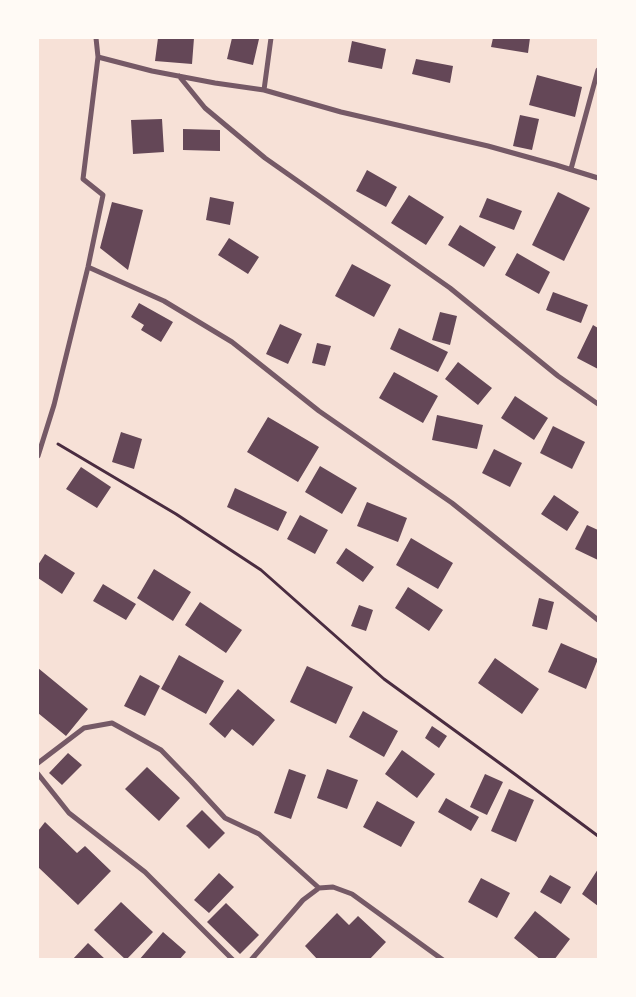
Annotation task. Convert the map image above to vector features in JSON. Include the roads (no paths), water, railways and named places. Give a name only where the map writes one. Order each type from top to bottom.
[{"type":"street","points":[[38,456],[54,405],[88,267],[103,195],[83,178],[98,57],[96,38]]},
{"type":"street","points":[[264,90],[271,38]]},
{"type":"street","points":[[98,57],[152,71],[264,90],[341,112],[488,146],[598,178]]},
{"type":"street","points":[[571,169],[598,70]]},
{"type":"street","points":[[180,76],[205,108],[265,158],[450,288],[558,376],[598,404]]},
{"type":"street","points":[[88,267],[164,301],[232,342],[319,411],[452,503],[598,620]]},
{"type":"street","points":[[38,763],[84,728],[112,722],[160,750],[192,780],[225,818],[259,834],[319,888]]},
{"type":"street","points":[[38,774],[69,812],[145,872],[233,960]]},
{"type":"street","points":[[251,960],[302,900],[319,888],[333,887],[352,894],[443,960]]}]
